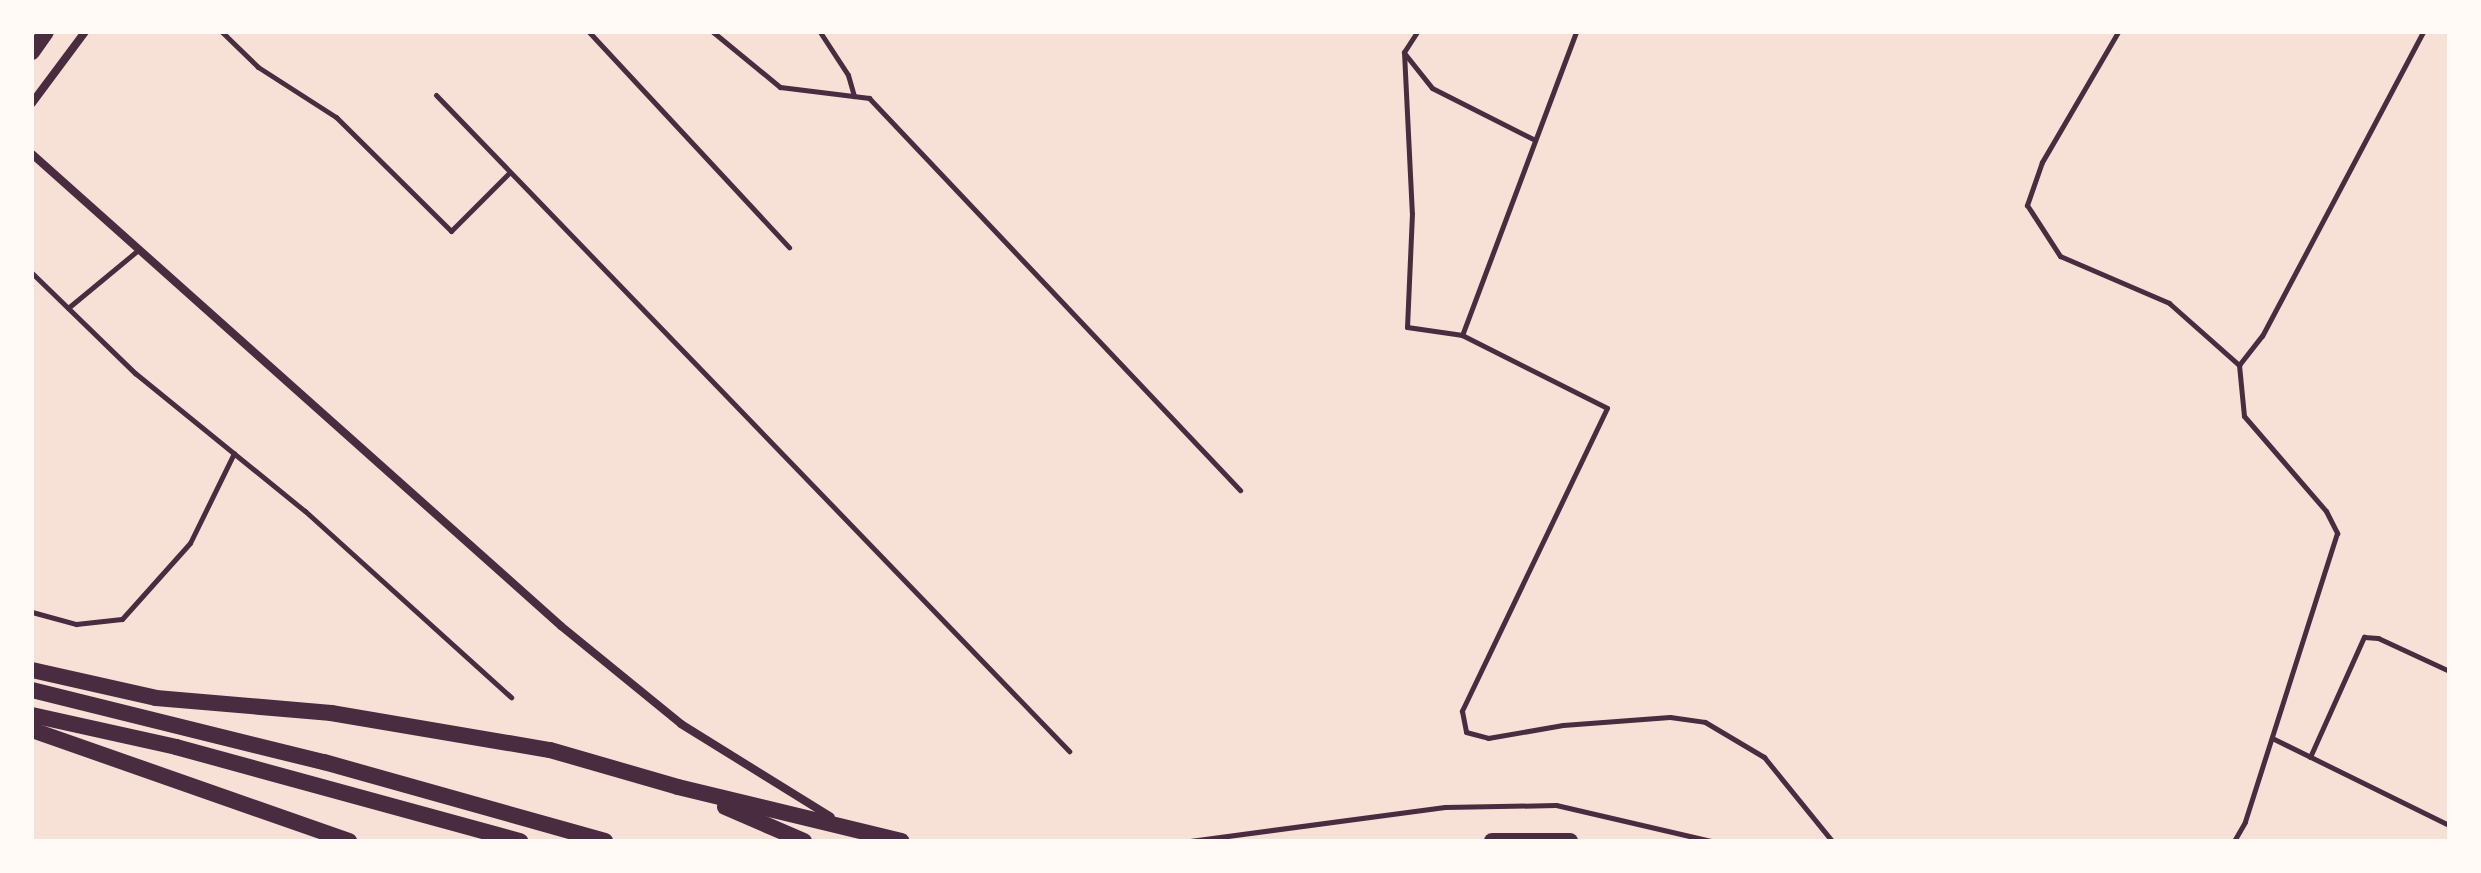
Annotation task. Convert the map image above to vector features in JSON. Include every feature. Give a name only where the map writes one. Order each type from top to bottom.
[{"type":"highway","points":[[32,52],[46,32]]},
{"type":"highway","points":[[32,670],[156,698],[331,713],[536,747],[678,787],[902,841]]},
{"type":"highway","points":[[32,690],[324,762],[605,841]]},
{"type":"highway","points":[[32,715],[176,747],[520,841]]},
{"type":"highway","points":[[32,730],[349,841]]},
{"type":"highway","points":[[678,787],[804,841]]},
{"type":"highway","points":[[1492,841],[1570,841]]},
{"type":"street","points":[[32,103],[85,32]]},
{"type":"street","points":[[32,154],[561,626],[681,724],[808,807],[883,841]]},
{"type":"lane","points":[[222,32],[258,67],[336,117],[451,231],[510,172]]},
{"type":"lane","points":[[589,32],[789,247]]},
{"type":"lane","points":[[713,32],[780,87],[869,98],[911,136],[1039,282],[1240,490]]},
{"type":"lane","points":[[820,32],[848,75],[854,96]]},
{"type":"lane","points":[[1417,32],[1404,52],[1412,213],[1407,327],[1462,335],[1607,408],[1462,711],[1466,732],[1488,738],[1563,725],[1670,717],[1705,722],[1764,757],[1832,841]]},
{"type":"lane","points":[[1462,335],[1576,32]]},
{"type":"lane","points":[[2118,32],[2042,162],[2027,205],[2060,256],[2169,303],[2239,365],[2244,416],[2326,511],[2337,533],[2272,738],[2234,841]]},
{"type":"lane","points":[[2239,365],[2262,336],[2423,32]]},
{"type":"lane","points":[[1404,52],[1432,88],[1535,140]]},
{"type":"lane","points":[[436,95],[1069,751]]},
{"type":"lane","points":[[68,308],[138,249]]},
{"type":"lane","points":[[32,273],[135,373],[234,453],[511,697]]},
{"type":"lane","points":[[32,612],[76,624],[122,619],[190,543],[234,453]]},
{"type":"lane","points":[[2310,757],[2364,637],[2378,638],[2449,671]]},
{"type":"lane","points":[[2272,738],[2449,825]]},
{"type":"lane","points":[[1190,841],[1445,807],[1556,805],[1711,841]]}]
